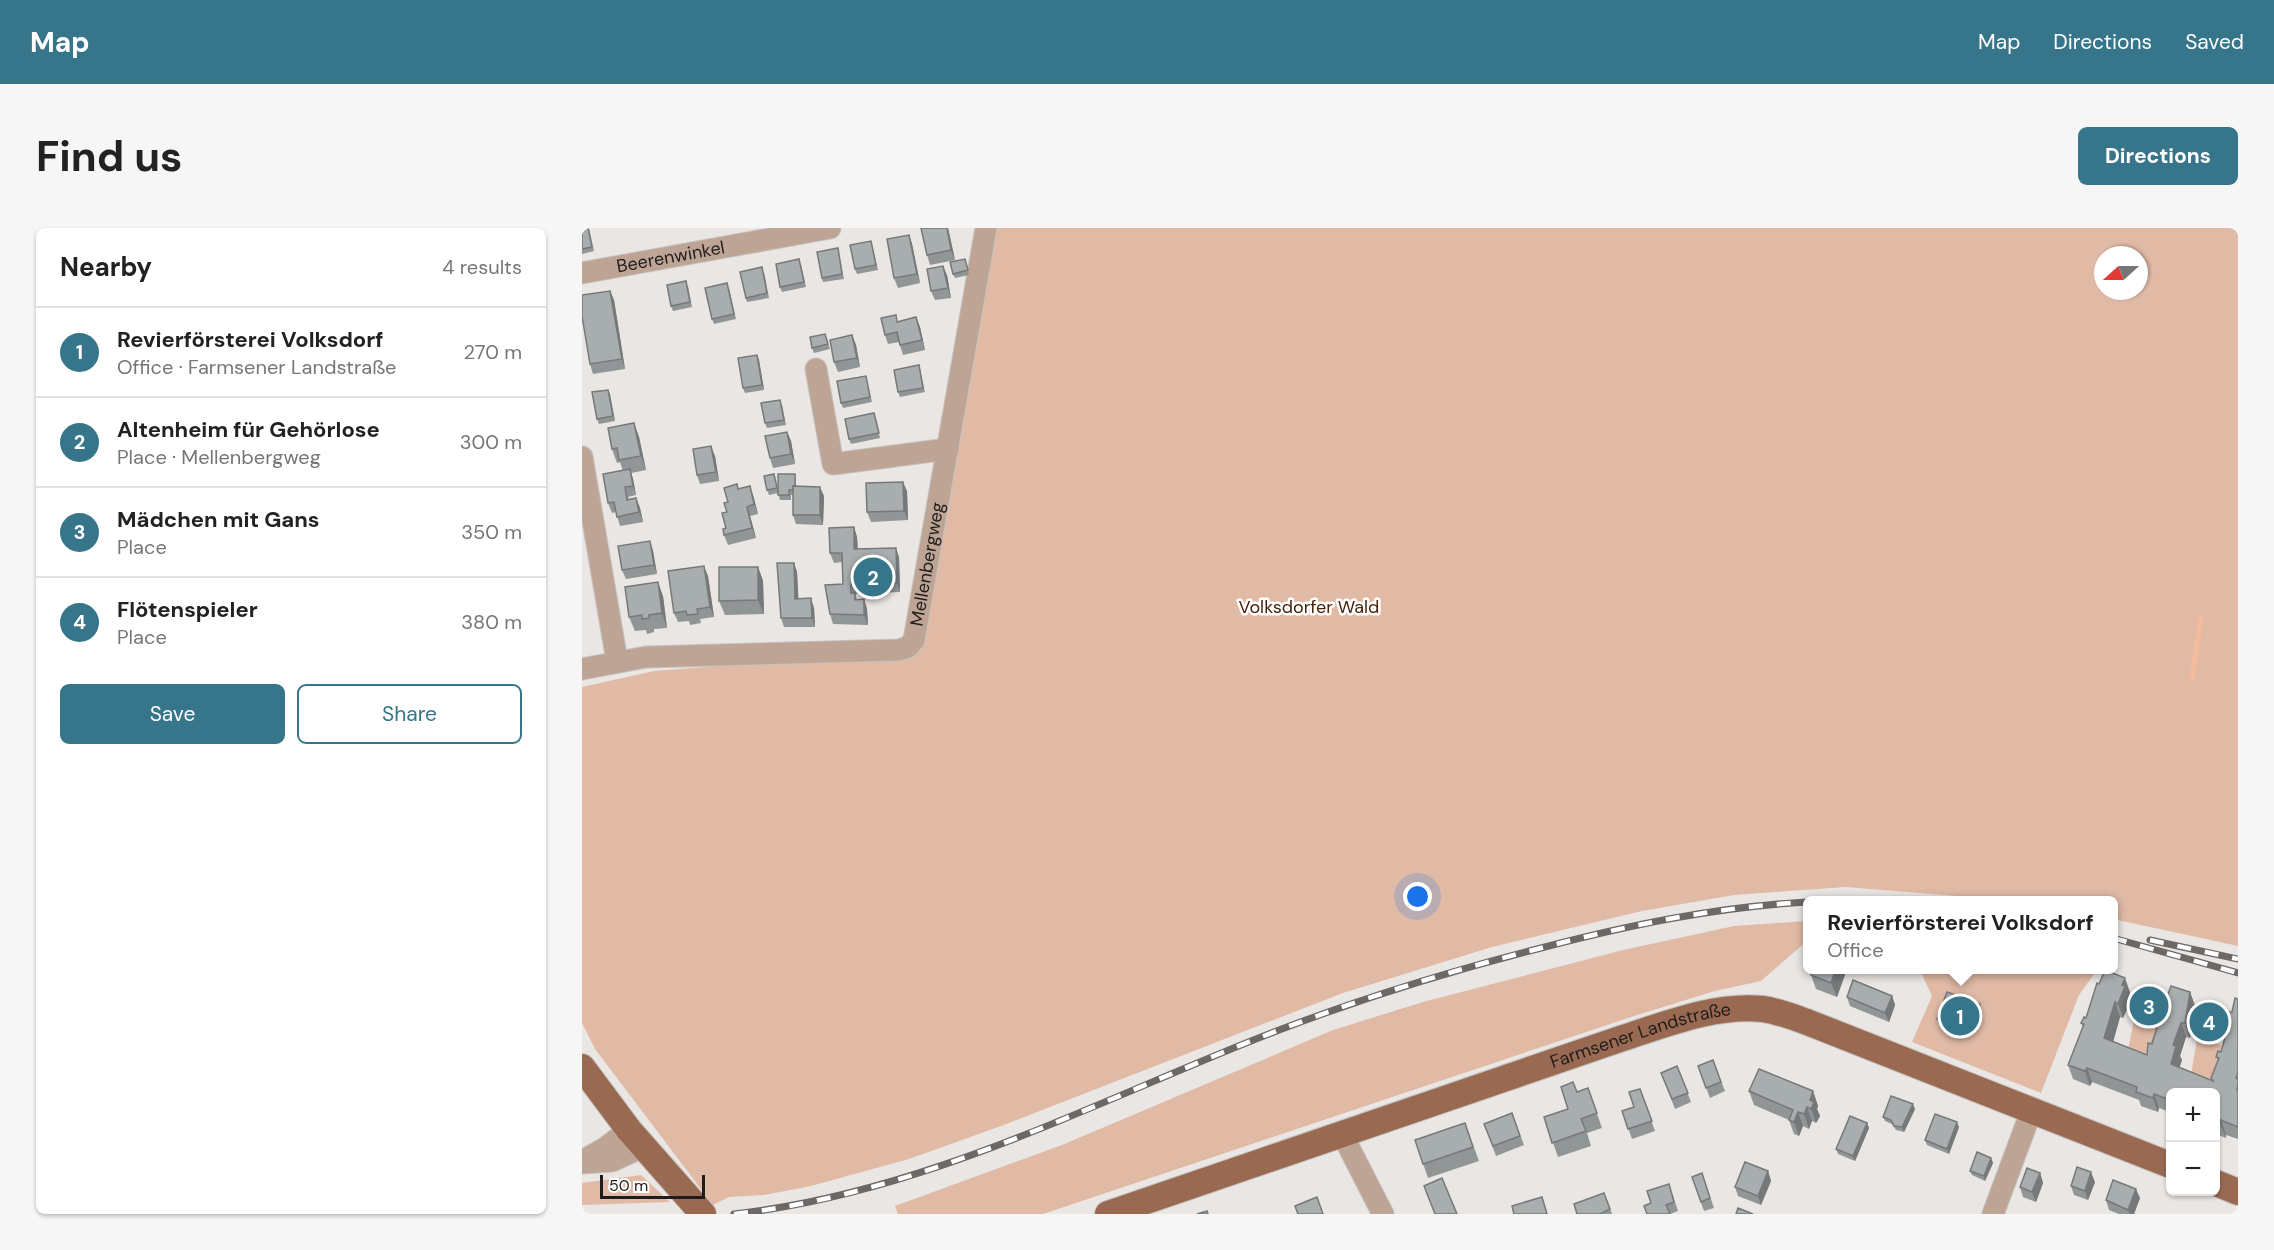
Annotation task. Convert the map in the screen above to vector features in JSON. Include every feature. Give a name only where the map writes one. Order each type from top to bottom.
[{"type":"main road","name":"Farmsener Landstraße","points":[[1108,1214],[1663,1024],[1721,1011],[1742,1009],[1770,1011],[1807,1022],[2166,1163]]},
{"type":"main road","points":[[582,1067],[636,1138],[703,1214]]},
{"type":"main road","points":[[2220,1185],[2238,1192]]},
{"type":"street","name":"Beerenwinkel","points":[[582,273],[830,228]]},
{"type":"street","name":"Mellenbergweg","points":[[582,669],[646,657],[899,650],[908,647],[914,640],[986,228]]},
{"type":"street","points":[[816,369],[833,464],[948,449]]},
{"type":"street","points":[[582,457],[617,661]]},
{"type":"street","points":[[1993,1214],[2032,1109]]},
{"type":"street","points":[[1342,1134],[1383,1214]]},
{"type":"street","points":[[582,1162],[605,1148],[636,1138]]},
{"type":"green space","name":"Volksdorfer Wald","points":[[995,228],[2238,228],[2238,946],[2118,920],[2118,896],[1957,896],[1846,887],[1734,895],[1642,911],[1492,947],[1343,993],[1001,1126],[909,1159],[811,1186],[764,1195],[729,1197],[713,1205],[595,1049],[582,1023],[582,687],[654,671],[915,651]]},
{"type":"green space","points":[[1803,921],[1803,944],[1761,981],[1715,991],[1631,1017],[1043,1214],[898,1214],[895,1206],[1062,1145],[1333,1030],[1423,1002],[1623,950],[1734,926]]},
{"type":"green space","points":[[1922,974],[2094,974],[2079,995],[2041,1093],[1912,1042],[1932,996]]},
{"type":"green space","points":[[2135,1015],[2159,1022],[2147,1056],[2128,1050]]},
{"type":"green space","points":[[2197,1039],[2222,1045],[2213,1079],[2191,1075]]},
{"type":"green space","points":[[641,1175],[670,1202],[582,1205],[582,1183]]},
{"type":"building","points":[[582,228],[588,228],[592,247],[582,249]]},
{"type":"building","points":[[921,228],[947,228],[951,250],[927,255]]},
{"type":"building","points":[[909,235],[917,274],[894,278],[887,239]]},
{"type":"building","points":[[871,241],[876,265],[855,269],[850,245]]},
{"type":"building","points":[[838,248],[842,274],[822,278],[817,252]]},
{"type":"building","points":[[799,259],[804,282],[780,287],[776,264]]},
{"type":"building","points":[[965,259],[968,270],[953,274],[950,262]]},
{"type":"building","points":[[943,266],[948,288],[931,291],[927,269]]},
{"type":"building","points":[[762,267],[767,293],[746,298],[740,272]]},
{"type":"building","points":[[686,281],[690,302],[671,306],[667,285]]},
{"type":"building","points":[[727,283],[734,314],[712,319],[705,288]]},
{"type":"building","points":[[610,291],[622,359],[590,364],[582,316],[582,295]]},
{"type":"building","points":[[896,315],[897,322],[916,317],[922,340],[900,345],[897,332],[885,335],[881,318]]},
{"type":"building","points":[[825,334],[828,344],[812,348],[810,337]]},
{"type":"building","points":[[852,335],[857,358],[834,362],[830,340]]},
{"type":"building","points":[[757,355],[762,385],[743,388],[738,358]]},
{"type":"building","points":[[919,365],[923,388],[898,392],[894,370]]},
{"type":"building","points":[[866,376],[870,397],[841,403],[837,381]]},
{"type":"building","points":[[608,390],[613,416],[597,419],[592,392]]},
{"type":"building","points":[[780,400],[784,420],[765,423],[761,403]]},
{"type":"building","points":[[874,413],[879,433],[849,439],[845,419]]},
{"type":"building","points":[[634,423],[641,456],[619,460],[617,448],[612,449],[608,428]]},
{"type":"building","points":[[787,432],[791,454],[770,458],[765,436]]},
{"type":"building","points":[[711,446],[716,472],[697,475],[693,449]]},
{"type":"building","points":[[630,469],[633,486],[625,487],[627,500],[636,498],[639,512],[617,517],[614,502],[608,503],[603,474]]},
{"type":"building","points":[[774,474],[777,488],[767,490],[764,476]]},
{"type":"building","points":[[778,474],[795,474],[795,486],[793,490],[789,490],[789,495],[778,495]]},
{"type":"building","points":[[903,482],[904,511],[867,512],[866,483]]},
{"type":"building","points":[[737,484],[738,489],[750,486],[754,504],[747,507],[752,528],[724,535],[723,529],[726,528],[722,513],[727,512],[724,503],[728,502],[724,488]]},
{"type":"building","points":[[793,486],[820,487],[820,515],[793,515]]},
{"type":"building","points":[[854,527],[854,549],[896,548],[897,583],[851,584],[851,593],[855,593],[855,600],[864,599],[864,615],[830,614],[825,585],[843,584],[842,553],[830,553],[829,528]]},
{"type":"building","points":[[650,541],[654,565],[622,570],[618,546]]},
{"type":"building","points":[[777,563],[794,563],[795,599],[811,598],[812,618],[781,618]]},
{"type":"building","points":[[704,566],[710,607],[697,609],[698,614],[687,615],[686,611],[674,613],[668,571]]},
{"type":"building","points":[[719,567],[758,567],[758,600],[719,601]]},
{"type":"building","points":[[658,582],[662,613],[649,615],[649,618],[642,619],[642,615],[629,617],[625,587]]},
{"type":"building","points":[[1811,974],[1834,974],[1831,983]]},
{"type":"building","points":[[2103,974],[2115,974],[2125,978],[2122,985],[2125,986],[2118,1004],[2115,1002],[2104,1038],[2147,1055],[2148,1043],[2152,1044],[2162,1011],[2159,1010],[2161,1004],[2164,1005],[2171,986],[2190,992],[2185,1023],[2181,1023],[2173,1045],[2176,1046],[2171,1064],[2213,1081],[2211,1078],[2219,1058],[2216,1057],[2218,1051],[2221,1052],[2230,1019],[2227,1018],[2228,1012],[2232,1012],[2235,998],[2238,999],[2238,1072],[2236,1078],[2238,1079],[2238,1127],[2221,1120],[2220,1123],[2220,1088],[2166,1088],[2166,1098],[2154,1094],[2153,1098],[2136,1092],[2137,1087],[2087,1068],[2085,1071],[2068,1065],[2097,983],[2099,984]]},
{"type":"building","points":[[1853,980],[1892,996],[1885,1013],[1847,997]]},
{"type":"building","points":[[1947,992],[1980,1004],[1970,1030],[1937,1019]]},
{"type":"building","points":[[1713,1060],[1721,1082],[1706,1088],[1698,1066]]},
{"type":"building","points":[[1677,1066],[1688,1093],[1672,1099],[1661,1073]]},
{"type":"building","points":[[1759,1069],[1813,1091],[1810,1100],[1814,1102],[1811,1109],[1807,1107],[1804,1114],[1798,1112],[1794,1122],[1789,1120],[1793,1110],[1749,1091]]},
{"type":"building","points":[[1573,1082],[1577,1092],[1588,1088],[1597,1113],[1581,1119],[1586,1131],[1552,1143],[1544,1117],[1568,1109],[1561,1087]]},
{"type":"building","points":[[1640,1089],[1652,1121],[1628,1129],[1622,1111],[1634,1107],[1629,1092]]},
{"type":"building","points":[[1891,1096],[1913,1104],[1902,1127],[1894,1126],[1891,1120],[1883,1117]]},
{"type":"building","points":[[1512,1113],[1520,1136],[1493,1146],[1484,1124]]},
{"type":"building","points":[[1935,1114],[1957,1122],[1947,1149],[1925,1140]]},
{"type":"building","points":[[1850,1116],[1867,1123],[1853,1156],[1836,1149]]},
{"type":"building","points":[[1465,1123],[1473,1147],[1423,1164],[1415,1140]]},
{"type":"building","points":[[1977,1152],[1991,1158],[1984,1176],[1970,1171]]},
{"type":"building","points":[[1745,1162],[1768,1171],[1758,1196],[1735,1187]]},
{"type":"building","points":[[2077,1167],[2091,1172],[2085,1191],[2071,1186]]},
{"type":"building","points":[[2027,1168],[2040,1173],[2032,1192],[2020,1187]]},
{"type":"building","points":[[1702,1173],[1710,1198],[1701,1202],[1692,1177]]},
{"type":"building","points":[[1442,1178],[1457,1214],[1435,1214],[1424,1186]]},
{"type":"building","points":[[2113,1180],[2136,1189],[2128,1210],[2106,1200]]},
{"type":"building","points":[[1669,1184],[1674,1202],[1666,1205],[1670,1214],[1647,1214],[1644,1206],[1651,1203],[1647,1191]]},
{"type":"building","points":[[1604,1193],[1610,1209],[1600,1214],[1577,1214],[1574,1204]]},
{"type":"building","points":[[1317,1197],[1323,1214],[1298,1214],[1295,1206]]},
{"type":"building","points":[[1542,1197],[1547,1214],[1514,1214],[1512,1206]]},
{"type":"building","points":[[1738,1208],[1753,1214],[1736,1214]]},
{"type":"waterway","points":[[2192,677],[2201,618]]},
{"type":"railway","points":[[734,1214],[802,1204],[868,1188],[934,1168],[1062,1120],[1287,1027],[1358,1001],[1467,968],[1574,940],[1673,918],[1739,908],[1803,902]]},
{"type":"railway","points":[[2118,939],[2238,973]]},
{"type":"railway","points":[[2150,940],[2238,959]]},
{"type":"place","name":"Altenheim für Gehörlose","points":[[873,577]]},
{"type":"place","name":"Mädchen mit Gans","points":[[2149,1006]]},
{"type":"place","name":"Revierförsterei Volksdorf","points":[[1960,1016]]},
{"type":"place","name":"Flötenspieler","points":[[2209,1022]]}]
